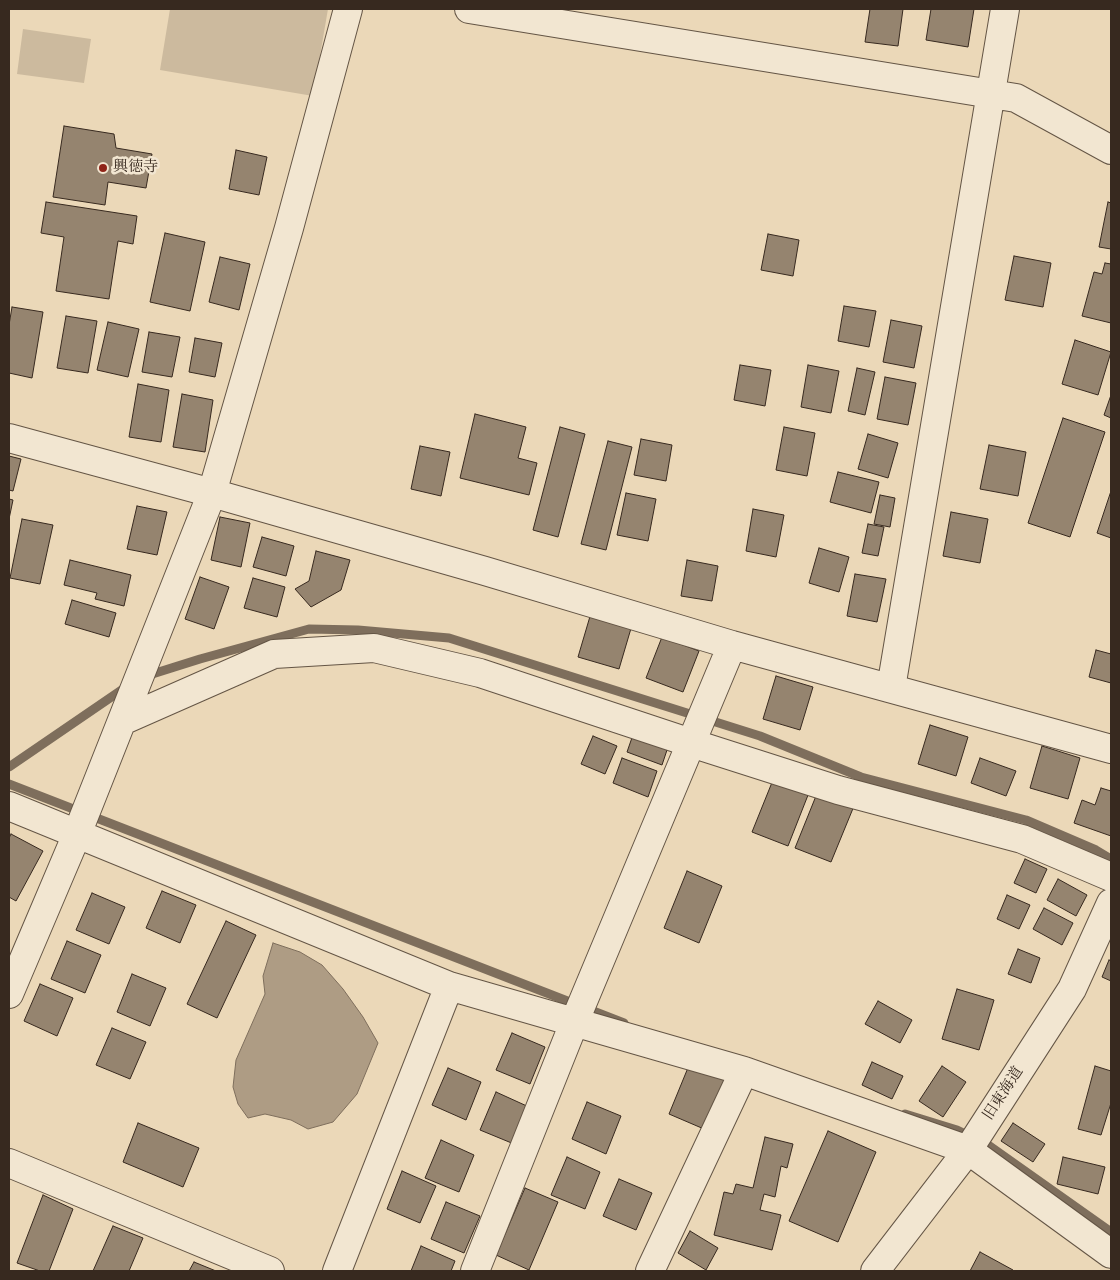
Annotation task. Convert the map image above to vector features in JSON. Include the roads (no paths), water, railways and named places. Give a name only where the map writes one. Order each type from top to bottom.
[{"type":"street","points":[[9,994],[77,834],[212,493],[289,228],[348,9]]},
{"type":"street","points":[[468,9],[1016,98],[1111,150]]},
{"type":"street","points":[[891,688],[1005,9]]},
{"type":"street","points":[[9,438],[212,493],[732,645],[1111,749]]},
{"type":"street","points":[[475,1271],[574,1023],[732,645]]},
{"type":"street","points":[[122,721],[274,654],[374,648],[480,673],[838,790],[1022,839],[1111,877]]},
{"type":"street","points":[[9,806],[449,986],[744,1071],[968,1150],[1105,1257]]},
{"type":"street","name":"旧東海道","points":[[875,1271],[968,1150],[1072,989],[1111,903]]},
{"type":"street","points":[[337,1271],[449,986]]},
{"type":"street","points":[[650,1271],[744,1071]]},
{"type":"street","points":[[9,1162],[270,1271]]},
{"type":"waterway","points":[[146,676],[309,629],[358,630],[449,638],[760,736],[861,777],[1026,820],[1096,850],[1111,859]]},
{"type":"waterway","points":[[9,767],[126,687]]},
{"type":"waterway","points":[[9,784],[624,1023]]},
{"type":"waterway","points":[[905,1114],[957,1130],[988,1145],[1111,1232]]},
{"type":"place","name":"興徳寺","points":[[103,168]]}]
